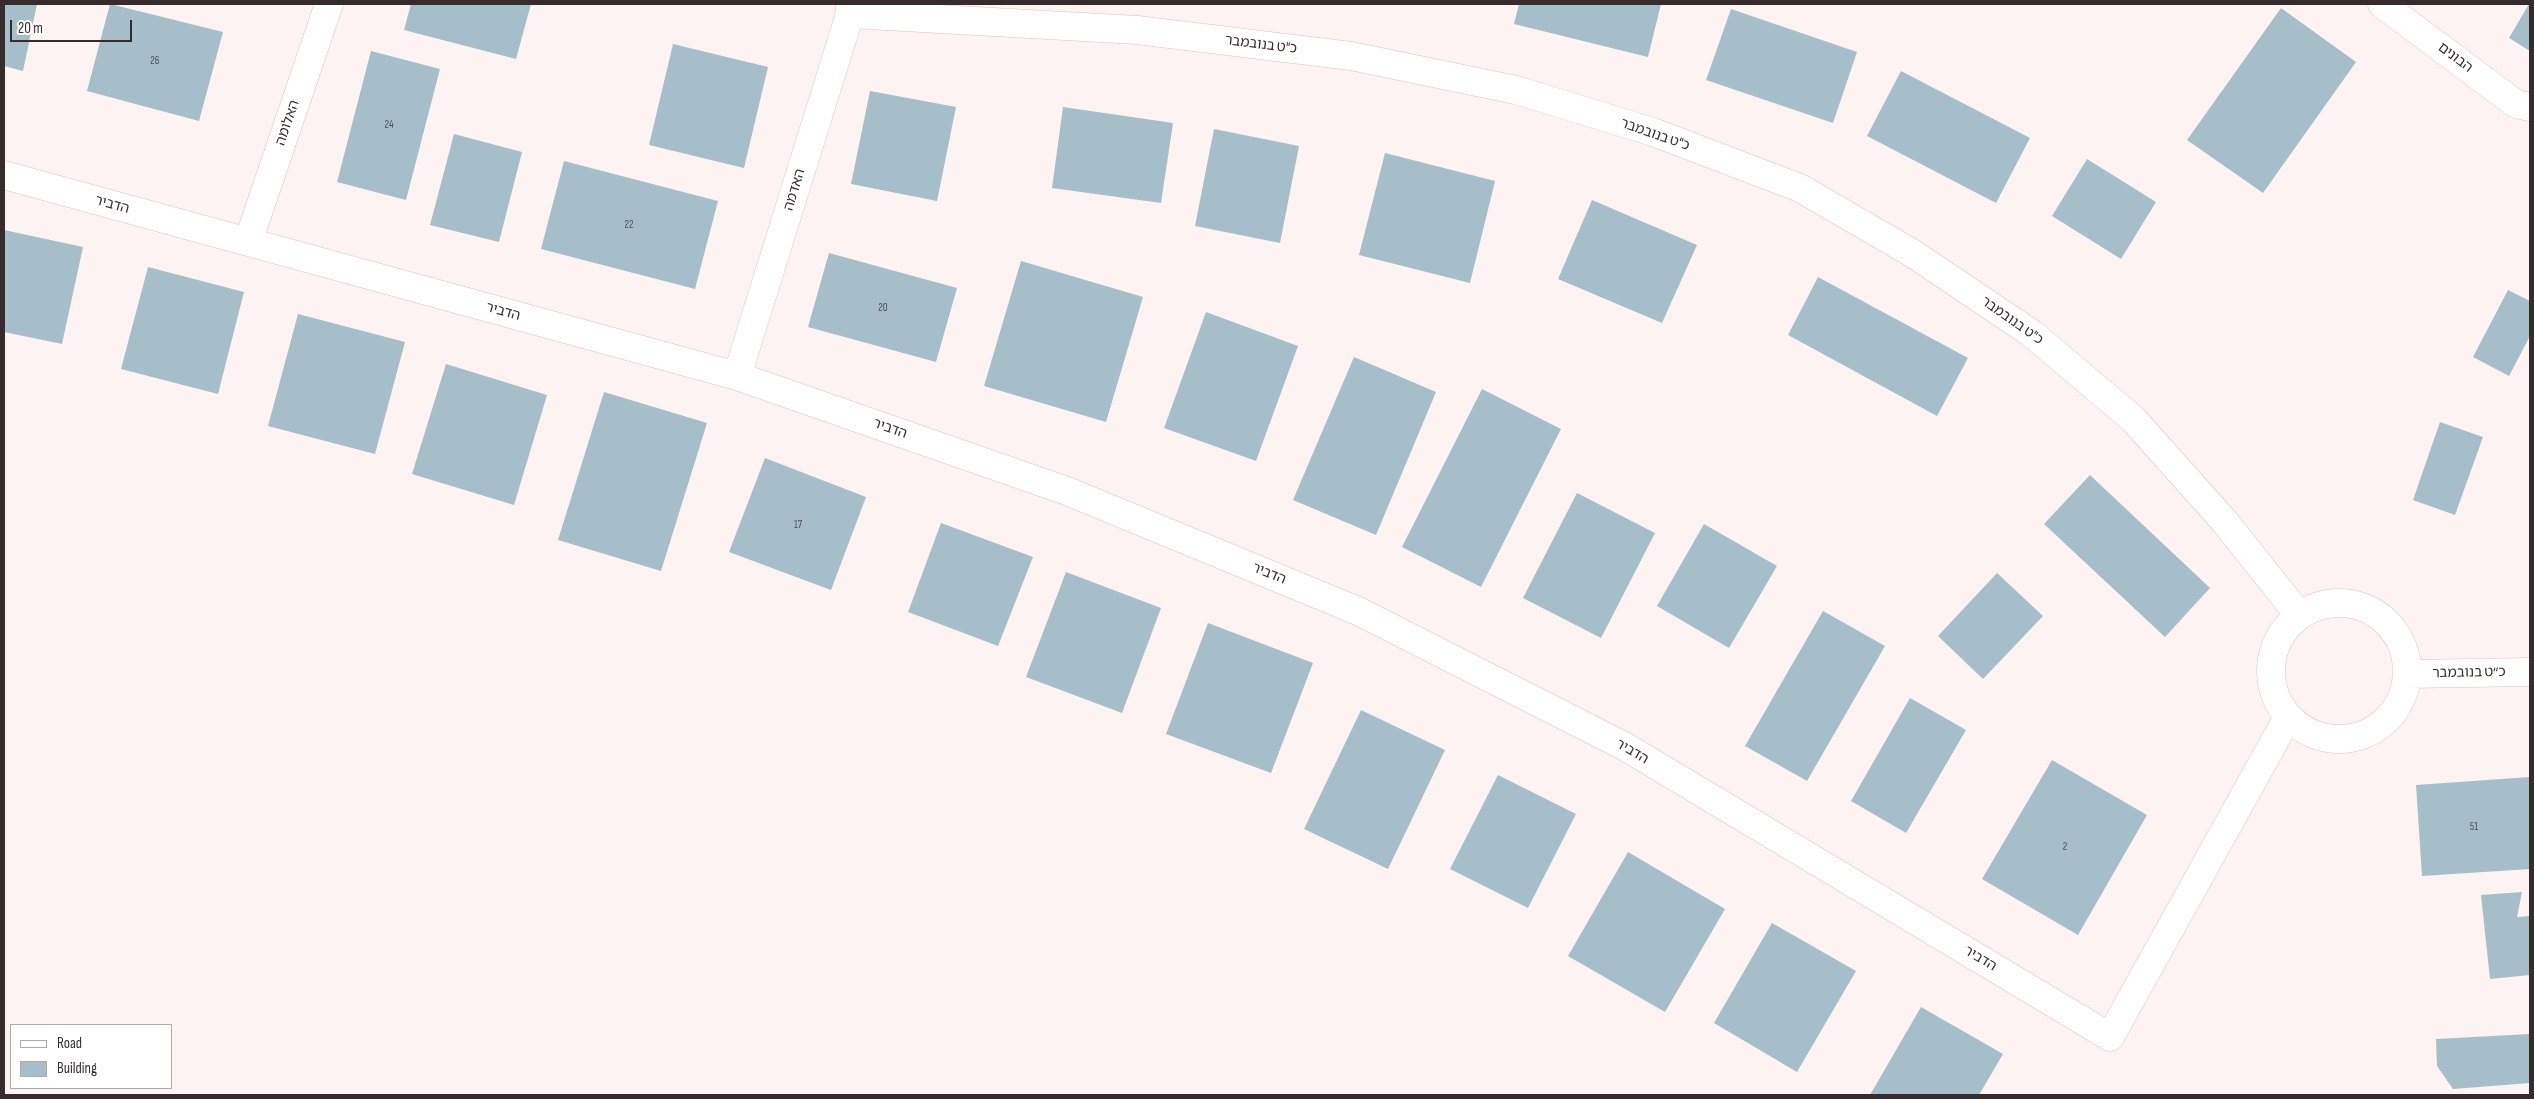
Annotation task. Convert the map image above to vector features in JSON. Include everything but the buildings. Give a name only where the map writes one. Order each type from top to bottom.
[{"type":"street","name":"האלומה","points":[[248,242],[329,4]]},
{"type":"street","name":"הבונים","points":[[2382,4],[2516,104],[2530,107]]},
{"type":"street","name":"האדמה","points":[[737,376],[850,9]]},
{"type":"street","name":"כ\"ט בנובמבר","points":[[850,9],[1137,30],[1351,56],[1516,90],[1653,132],[1800,188],[1912,253],[2031,333],[2126,413],[2225,522],[2299,615]]},
{"type":"street","name":"הדביר","points":[[4,175],[737,376],[1067,490],[1358,611],[1624,746],[2110,1037],[2288,717]]},
{"type":"street","points":[[2340,602],[2362,606],[2374,613],[2395,632],[2405,652],[2408,674],[2402,696],[2390,716],[2373,730],[2351,738],[2328,738],[2306,731],[2288,717],[2274,692],[2271,664],[2280,637],[2299,615],[2318,605],[2340,602]]},
{"type":"street","name":"כ״ט בנובמבר","points":[[2408,674],[2530,672]]}]
